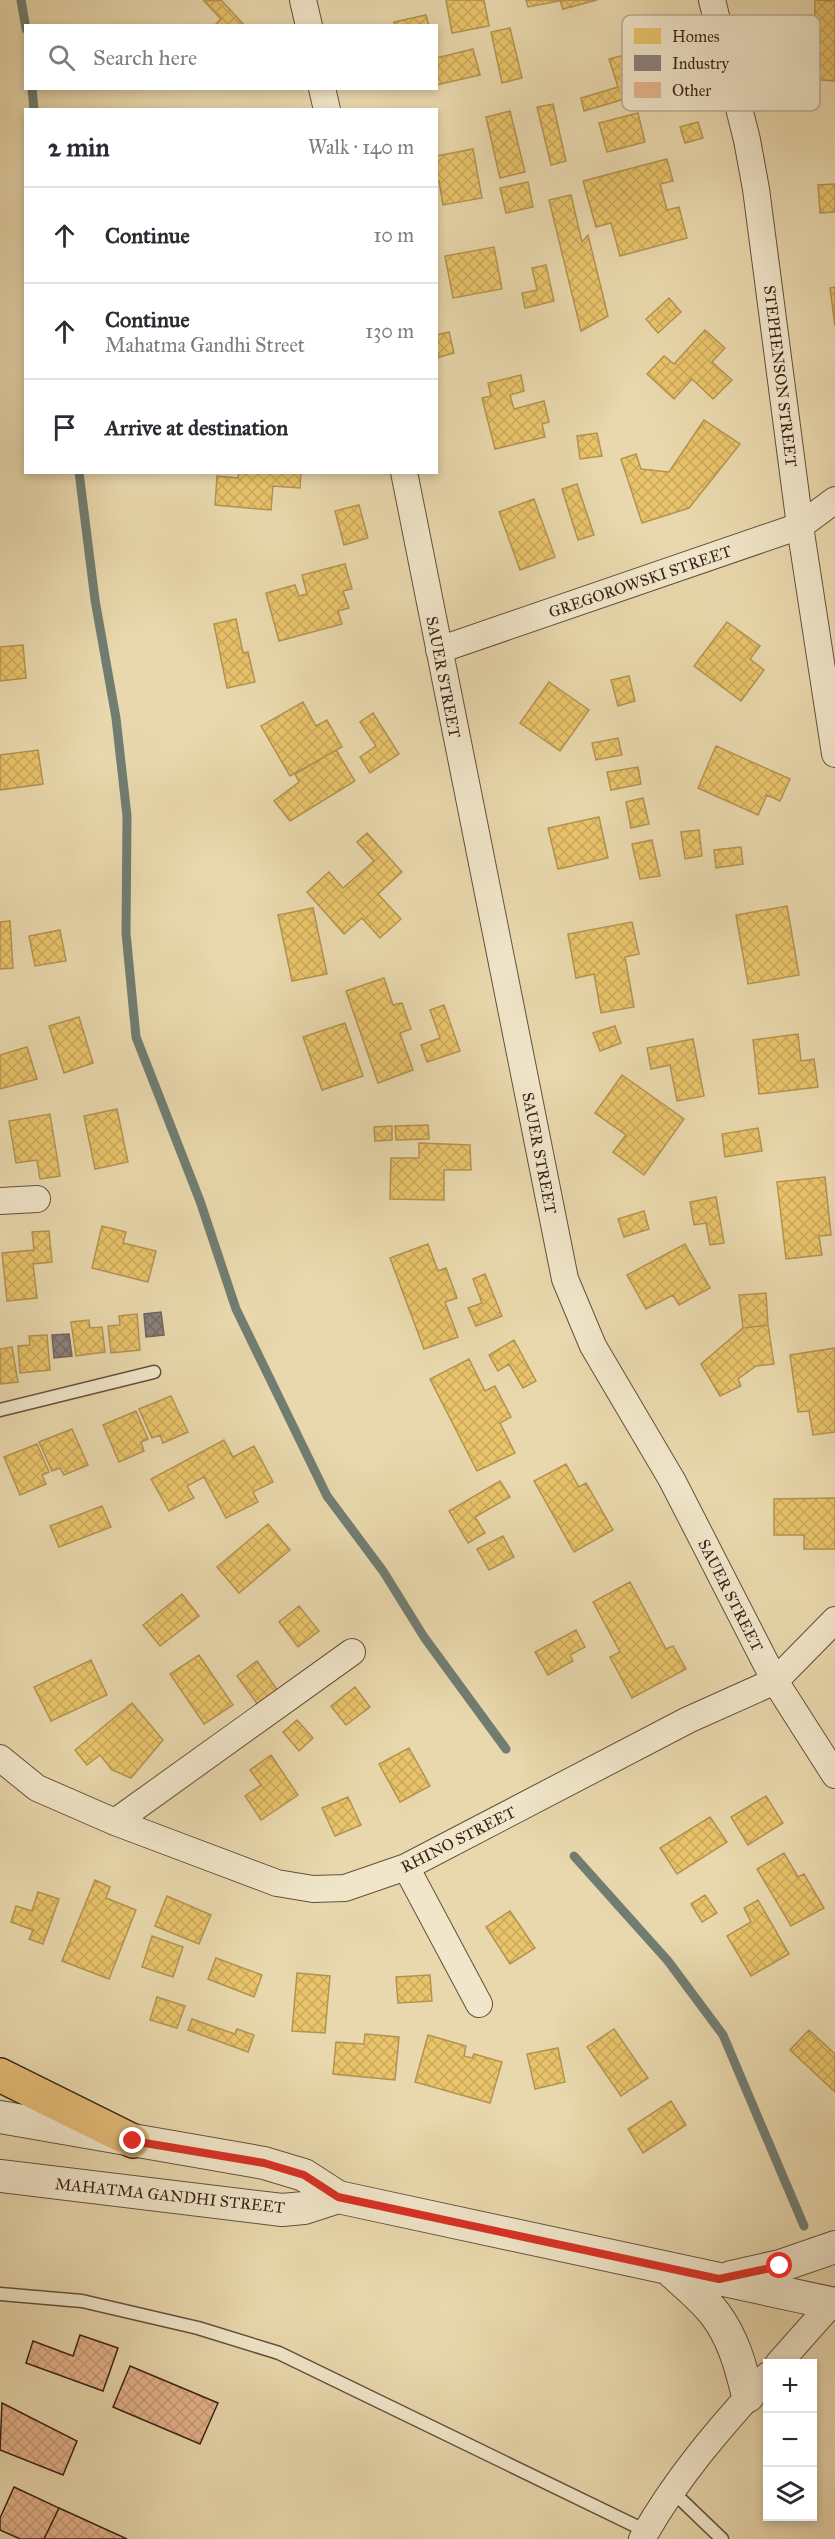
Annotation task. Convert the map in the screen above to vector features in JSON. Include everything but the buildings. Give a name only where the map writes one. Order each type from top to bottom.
[{"type":"main road","points":[[0,2074],[133,2141]]},
{"type":"street","points":[[303,0],[309,24]]},
{"type":"street","name":"STEPHENSON STREET","points":[[712,0],[716,15]]},
{"type":"street","points":[[322,90],[327,108]]},
{"type":"street","name":"STEPHENSON STREET","points":[[740,111],[756,189],[800,526],[835,754]]},
{"type":"street","name":"SAUER STREET","points":[[404,474],[565,1278],[593,1346],[672,1480],[775,1681],[835,1775]]},
{"type":"street","name":"GREGOROWSKI STREET","points":[[439,650],[800,526],[835,500]]},
{"type":"street","points":[[0,1201],[37,1198]]},
{"type":"street","points":[[775,1681],[835,1620]]},
{"type":"street","points":[[115,1822],[352,1652]]},
{"type":"street","name":"RHINO STREET","points":[[0,1758],[37,1788],[115,1822],[277,1883],[313,1889],[345,1888],[406,1867],[688,1720],[775,1681]]},
{"type":"street","points":[[406,1867],[479,2004]]},
{"type":"street","points":[[0,2117],[264,2163],[304,2175],[338,2197],[669,2269],[834,2302]]},
{"type":"street","name":"MAHATMA GANDHI STREET","points":[[0,2176],[282,2210],[304,2208],[338,2197]]},
{"type":"street","points":[[719,2279],[780,2266],[835,2247]]},
{"type":"street","points":[[644,2535],[671,2490],[758,2386],[714,2313],[669,2269]]},
{"type":"street","points":[[783,2359],[834,2302]]},
{"type":"lane","points":[[0,1410],[154,1372]]},
{"type":"lane","points":[[0,2294],[82,2301],[198,2328],[279,2353],[644,2535]]},
{"type":"lane","points":[[671,2490],[722,2539]]},
{"type":"waterway","points":[[21,0],[25,24]]},
{"type":"waterway","points":[[32,90],[34,108]]},
{"type":"waterway","points":[[79,474],[95,600],[116,718],[127,816],[126,933],[136,1037],[200,1201],[236,1309],[327,1496],[383,1571],[424,1637],[506,1749]]},
{"type":"waterway","points":[[574,1856],[668,1961],[723,2035],[804,2226]]},
{"type":"route","points":[[133,2141],[264,2163],[304,2175],[338,2197],[719,2279],[780,2266]]}]
